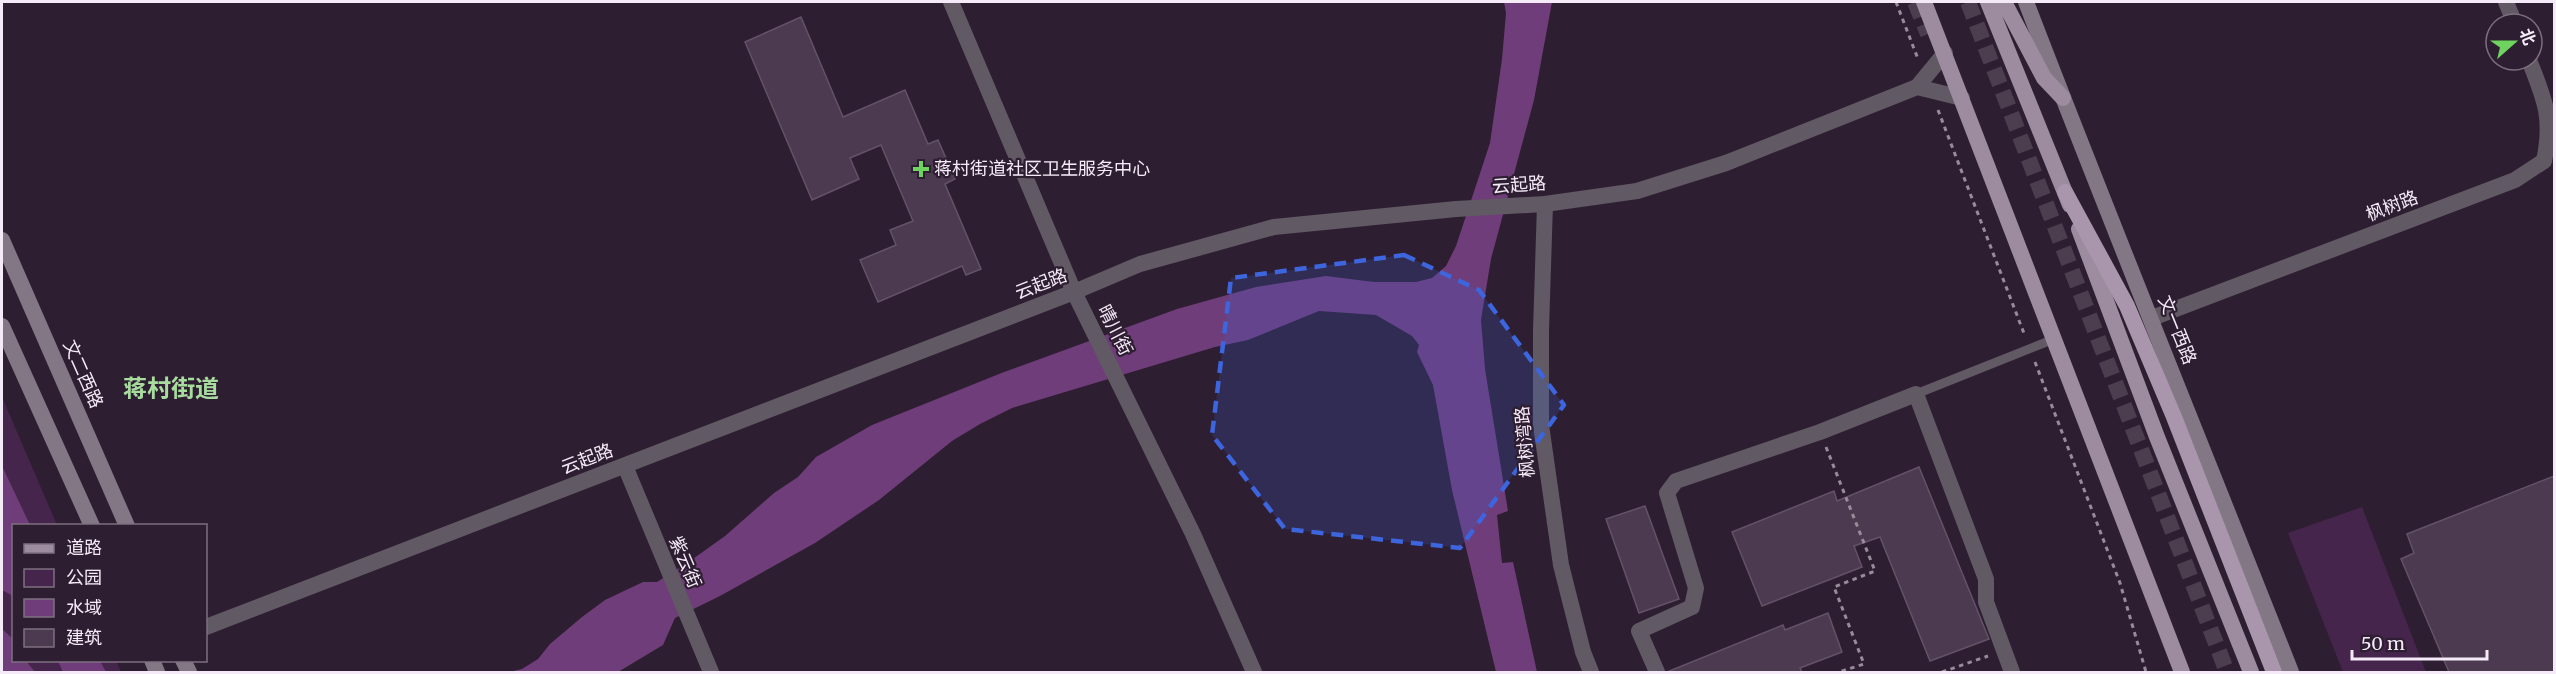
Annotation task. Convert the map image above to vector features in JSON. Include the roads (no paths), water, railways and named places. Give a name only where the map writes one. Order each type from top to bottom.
[{"type":"highway","points":[[2065,192],[2132,317],[2174,417],[2274,672]]},
{"type":"main road","points":[[1924,2],[2182,672]]},
{"type":"main road","points":[[1988,2],[2065,192],[2157,437],[2252,672]]},
{"type":"main road","points":[[2004,2],[2044,78],[2063,98]]},
{"type":"main road","name":"文一西路","points":[[2026,2],[2291,672]]},
{"type":"main road","name":"文二西路","points":[[2,240],[70,391],[126,524]]},
{"type":"main road","points":[[2,326],[92,524]]},
{"type":"street","name":"晴川街","points":[[951,2],[1074,292],[1193,534],[1254,672]]},
{"type":"street","name":"云起路","points":[[207,627],[1074,292],[1140,264],[1274,227],[1456,209],[1545,204],[1637,191],[1726,163],[1917,87],[1945,53]]},
{"type":"street","name":"枫树路","points":[[2152,318],[2515,180],[2544,161],[2550,135],[2546,104],[2534,72]]},
{"type":"street","points":[[1917,87],[1962,98]]},
{"type":"street","name":"枫树湾路","points":[[1545,204],[1541,425],[1561,565],[1582,652],[1591,672]]},
{"type":"street","points":[[1657,672],[1640,631],[1692,607],[1696,588],[1667,493],[1676,481],[1820,432],[1916,394],[1986,579],[1986,602],[2012,672]]},
{"type":"street","name":"紫云街","points":[[625,466],[711,672]]},
{"type":"lane","points":[[1916,394],[2054,339]]},
{"type":"water","points":[[1504,2],[1552,2],[1534,100],[1491,259],[1481,320],[1485,369],[1508,511],[1497,515],[1502,563],[1513,562],[1537,672],[1496,672],[1452,490],[1433,385],[1417,352],[1419,345],[1412,336],[1376,315],[1319,311],[1248,340],[1215,347],[1012,408],[980,424],[952,441],[879,500],[815,543],[720,596],[675,618],[663,645],[618,672],[509,672],[522,669],[538,659],[550,644],[605,600],[643,582],[657,582],[690,561],[725,536],[774,493],[798,477],[816,457],[872,425],[1004,372],[1177,309],[1256,287],[1326,276],[1374,282],[1416,282],[1432,278],[1446,266],[1456,246],[1490,143],[1502,59],[1506,13]]},
{"type":"water","points":[[2,466],[30,524],[12,524],[12,595],[2,590]]},
{"type":"water","points":[[2,629],[12,638],[12,662],[27,662],[35,672],[2,672]]},
{"type":"water","points":[[58,662],[101,662],[106,672],[63,672]]},
{"type":"tunnel","points":[[1915,2],[1928,34]]},
{"type":"tunnel","points":[[1968,2],[2227,672]]},
{"type":"place","name":"蒋村街道社区卫生服务中心","points":[[921,169]]},
{"type":"district","name":"蒋村街道","points":[[171,389]]}]
